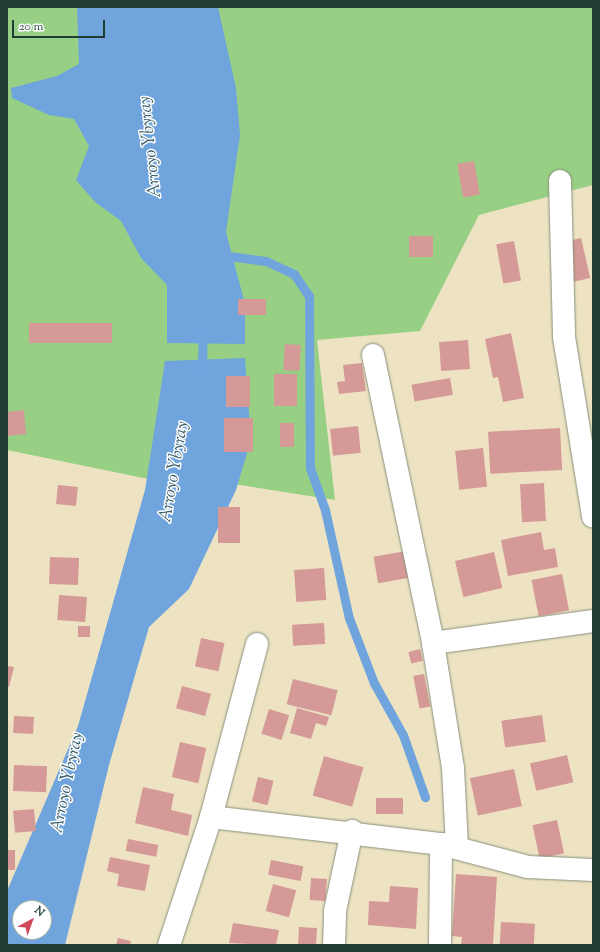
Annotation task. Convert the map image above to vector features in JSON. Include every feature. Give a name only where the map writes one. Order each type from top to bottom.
[{"type":"street","points":[[560,181],[564,337],[593,518]]},
{"type":"street","points":[[373,355],[433,643],[453,768],[449,846],[440,945]]},
{"type":"street","points":[[433,643],[593,621]]},
{"type":"street","points":[[169,945],[211,817],[257,644]]},
{"type":"street","points":[[211,817],[352,831],[449,846],[528,867],[593,870]]},
{"type":"street","points":[[334,945],[335,911],[352,831]]},
{"type":"green space","points":[[7,7],[593,7],[593,185],[479,215],[420,331],[317,340],[335,500],[215,481],[163,482],[7,450]]},
{"type":"water","points":[[77,7],[218,7],[236,88],[240,135],[226,232],[245,304],[245,344],[167,343],[167,285],[141,258],[121,221],[95,202],[76,180],[89,146],[74,119],[49,115],[12,98],[11,88],[57,76],[79,64]]},
{"type":"water","points":[[245,358],[251,440],[236,490],[189,589],[149,627],[109,765],[65,945],[7,945],[7,891],[78,726],[145,490],[165,361]]},
{"type":"building","points":[[474,161],[480,194],[463,197],[457,164]]},
{"type":"building","points":[[409,236],[433,236],[433,257],[409,257]]},
{"type":"building","points":[[581,238],[590,278],[573,282],[563,242]]},
{"type":"building","points":[[514,241],[521,280],[503,284],[496,244]]},
{"type":"building","points":[[238,299],[266,299],[266,315],[238,315]]},
{"type":"building","points":[[29,323],[112,323],[112,343],[29,343]]},
{"type":"building","points":[[511,333],[524,398],[503,402],[498,377],[493,378],[485,339]]},
{"type":"building","points":[[468,340],[470,369],[441,371],[439,342]]},
{"type":"building","points":[[285,344],[301,345],[299,371],[283,370]]},
{"type":"building","points":[[362,363],[366,391],[339,394],[337,382],[345,381],[343,365]]},
{"type":"building","points":[[274,374],[297,374],[297,406],[274,406]]},
{"type":"building","points":[[226,376],[250,376],[250,407],[226,407]]},
{"type":"building","points":[[450,378],[453,395],[415,402],[412,385]]},
{"type":"building","points":[[24,410],[26,434],[7,436],[7,412]]},
{"type":"building","points":[[224,418],[253,418],[253,452],[224,452]]},
{"type":"building","points":[[280,423],[294,423],[294,447],[280,447]]},
{"type":"building","points":[[358,426],[361,453],[333,456],[330,429]]},
{"type":"building","points":[[560,428],[562,470],[490,474],[488,432]]},
{"type":"building","points":[[483,448],[487,487],[459,490],[455,451]]},
{"type":"building","points":[[544,483],[546,521],[522,522],[520,484]]},
{"type":"building","points":[[58,485],[78,487],[76,506],[56,504]]},
{"type":"building","points":[[218,507],[240,507],[240,543],[218,543]]},
{"type":"building","points":[[541,532],[544,550],[555,548],[558,567],[508,576],[501,540]]},
{"type":"building","points":[[406,551],[411,578],[378,583],[374,557]]},
{"type":"building","points":[[494,552],[502,588],[463,597],[455,561]]},
{"type":"building","points":[[50,557],[79,558],[78,585],[49,584]]},
{"type":"building","points":[[324,568],[326,600],[296,602],[294,570]]},
{"type":"building","points":[[562,574],[569,610],[539,616],[532,580]]},
{"type":"building","points":[[59,595],[87,597],[85,622],[57,620]]},
{"type":"building","points":[[324,623],[325,644],[293,646],[292,625]]},
{"type":"building","points":[[78,626],[90,626],[90,637],[78,637]]},
{"type":"building","points":[[201,638],[224,643],[218,671],[195,666]]},
{"type":"building","points":[[420,649],[423,661],[411,664],[408,652]]},
{"type":"building","points":[[7,666],[14,667],[9,687],[7,686]]},
{"type":"building","points":[[424,674],[430,706],[419,708],[413,676]]},
{"type":"building","points":[[293,679],[338,690],[331,715],[287,704]]},
{"type":"building","points":[[182,686],[211,694],[205,716],[176,708]]},
{"type":"building","points":[[297,708],[329,717],[326,726],[316,723],[311,739],[290,733]]},
{"type":"building","points":[[269,709],[289,715],[281,740],[261,734]]},
{"type":"building","points":[[542,715],[546,742],[505,747],[501,721]]},
{"type":"building","points":[[14,716],[34,717],[33,734],[13,733]]},
{"type":"building","points":[[180,742],[206,748],[198,783],[172,777]]},
{"type":"building","points":[[567,755],[573,782],[536,791],[530,764]]},
{"type":"building","points":[[324,756],[363,767],[352,807],[313,795]]},
{"type":"building","points":[[14,765],[47,766],[46,792],[13,791]]},
{"type":"building","points":[[514,769],[522,806],[478,816],[470,778]]},
{"type":"building","points":[[258,777],[274,781],[267,805],[252,801]]},
{"type":"building","points":[[143,787],[174,794],[171,810],[192,815],[188,836],[135,823]]},
{"type":"building","points":[[376,798],[403,798],[403,814],[376,814]]},
{"type":"building","points":[[34,809],[36,831],[15,833],[13,811]]},
{"type":"building","points":[[557,820],[564,853],[540,858],[533,825]]},
{"type":"building","points":[[128,839],[158,845],[156,857],[126,851]]},
{"type":"building","points":[[7,850],[15,850],[15,870],[7,870]]},
{"type":"building","points":[[110,857],[150,865],[145,891],[117,886],[119,874],[107,871]]},
{"type":"building","points":[[271,860],[303,866],[301,881],[268,875]]},
{"type":"building","points":[[456,874],[497,877],[493,945],[461,945],[462,937],[452,936]]},
{"type":"building","points":[[311,878],[327,879],[325,901],[309,900]]},
{"type":"building","points":[[273,884],[296,890],[289,917],[266,911]]},
{"type":"building","points":[[390,886],[418,888],[416,929],[368,925],[369,901],[389,902]]},
{"type":"building","points":[[501,922],[535,924],[534,945],[500,945]]},
{"type":"building","points":[[233,923],[279,930],[276,945],[229,943]]},
{"type":"building","points":[[299,927],[317,928],[316,945],[298,945]]},
{"type":"building","points":[[118,938],[131,941],[130,945],[116,945]]},
{"type":"waterway","points":[[221,255],[266,261],[294,274],[309,296],[310,468],[325,510],[349,618],[374,683],[403,735],[425,797]]},
{"type":"waterway","name":"Arroyo Ybyray","points":[[202,371],[203,332]]}]
